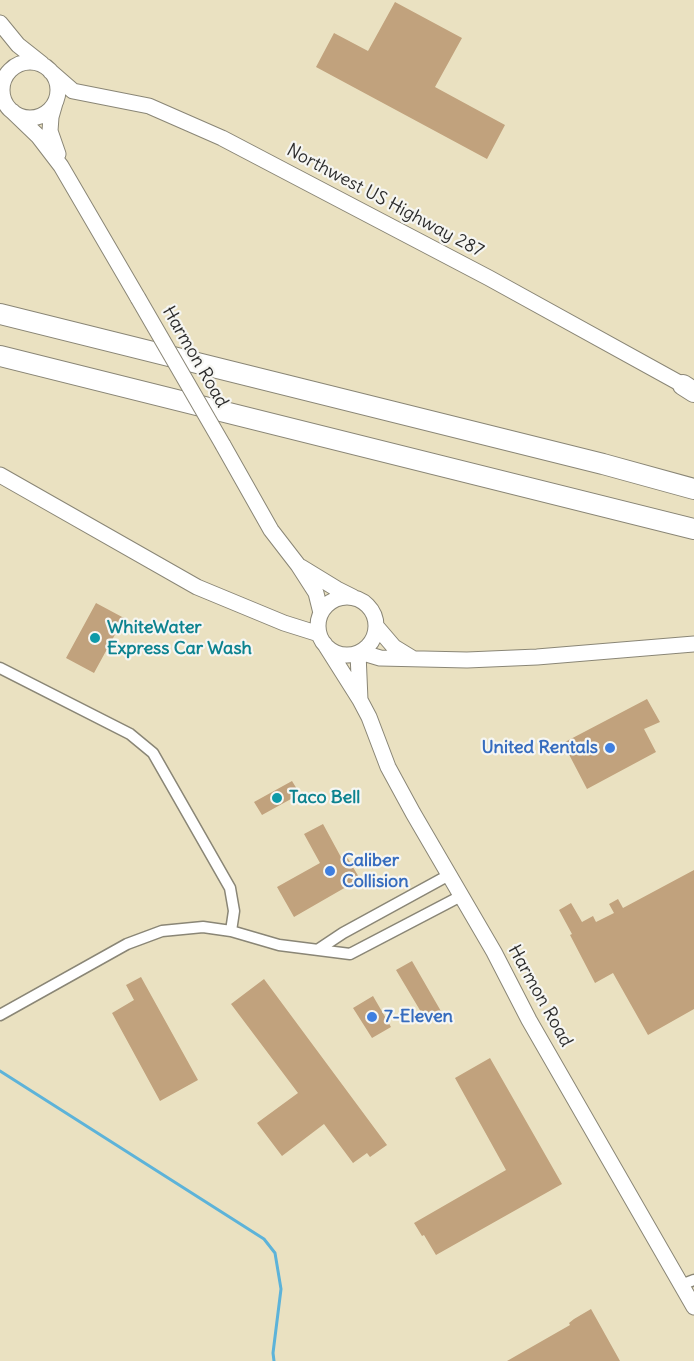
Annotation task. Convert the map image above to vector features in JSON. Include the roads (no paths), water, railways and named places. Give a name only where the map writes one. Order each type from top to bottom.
[{"type":"highway","points":[[0,314],[603,464],[694,489]]},
{"type":"highway","points":[[0,356],[694,530]]},
{"type":"main road","points":[[0,23],[23,51],[47,68],[57,85],[56,100],[45,113],[37,117],[20,116],[12,111],[2,96],[1,74],[21,63],[37,63],[47,68]]},
{"type":"main road","name":"Northwest US Highway 287","points":[[47,68],[72,91],[149,106],[222,138],[489,278],[690,389]]},
{"type":"main road","name":"Harmon Road","points":[[56,100],[50,131],[61,166]]},
{"type":"main road","name":"Harmon Road","points":[[12,111],[38,135],[61,166],[271,530],[316,593],[321,613]]},
{"type":"main road","points":[[0,474],[197,587],[321,639]]},
{"type":"main road","name":"Harmon Road","points":[[298,565],[337,590],[361,601]]},
{"type":"main road","points":[[338,598],[354,598],[361,601],[369,607],[374,616],[376,626],[374,636],[359,652],[348,655],[339,654],[330,650],[321,639],[318,627],[321,613],[338,598]]},
{"type":"main road","points":[[376,626],[394,647],[415,660]]},
{"type":"main road","name":"Harmon Road","points":[[321,639],[360,700],[388,767],[494,952],[529,1020],[688,1282],[694,1307]]},
{"type":"main road","points":[[359,652],[380,658],[415,660],[537,657],[694,644]]},
{"type":"main road","name":"Harmon Road","points":[[359,652],[360,700]]},
{"type":"street","points":[[0,668],[130,734],[153,753],[230,888],[234,911],[231,931]]},
{"type":"street","points":[[319,949],[343,933],[448,875]]},
{"type":"street","points":[[0,1015],[127,944],[162,931],[203,927],[231,931],[279,945],[350,954],[461,896]]},
{"type":"waterway","points":[[0,1071],[264,1239],[275,1253],[281,1289],[274,1361]]},
{"type":"place","name":"WhiteWater Express Car Wash","points":[[95,638]]},
{"type":"place","name":"United Rentals","points":[[610,748]]},
{"type":"place","name":"Taco Bell","points":[[277,798]]},
{"type":"place","name":"Caliber Collision","points":[[330,871]]},
{"type":"place","name":"7-Eleven","points":[[372,1017]]}]
